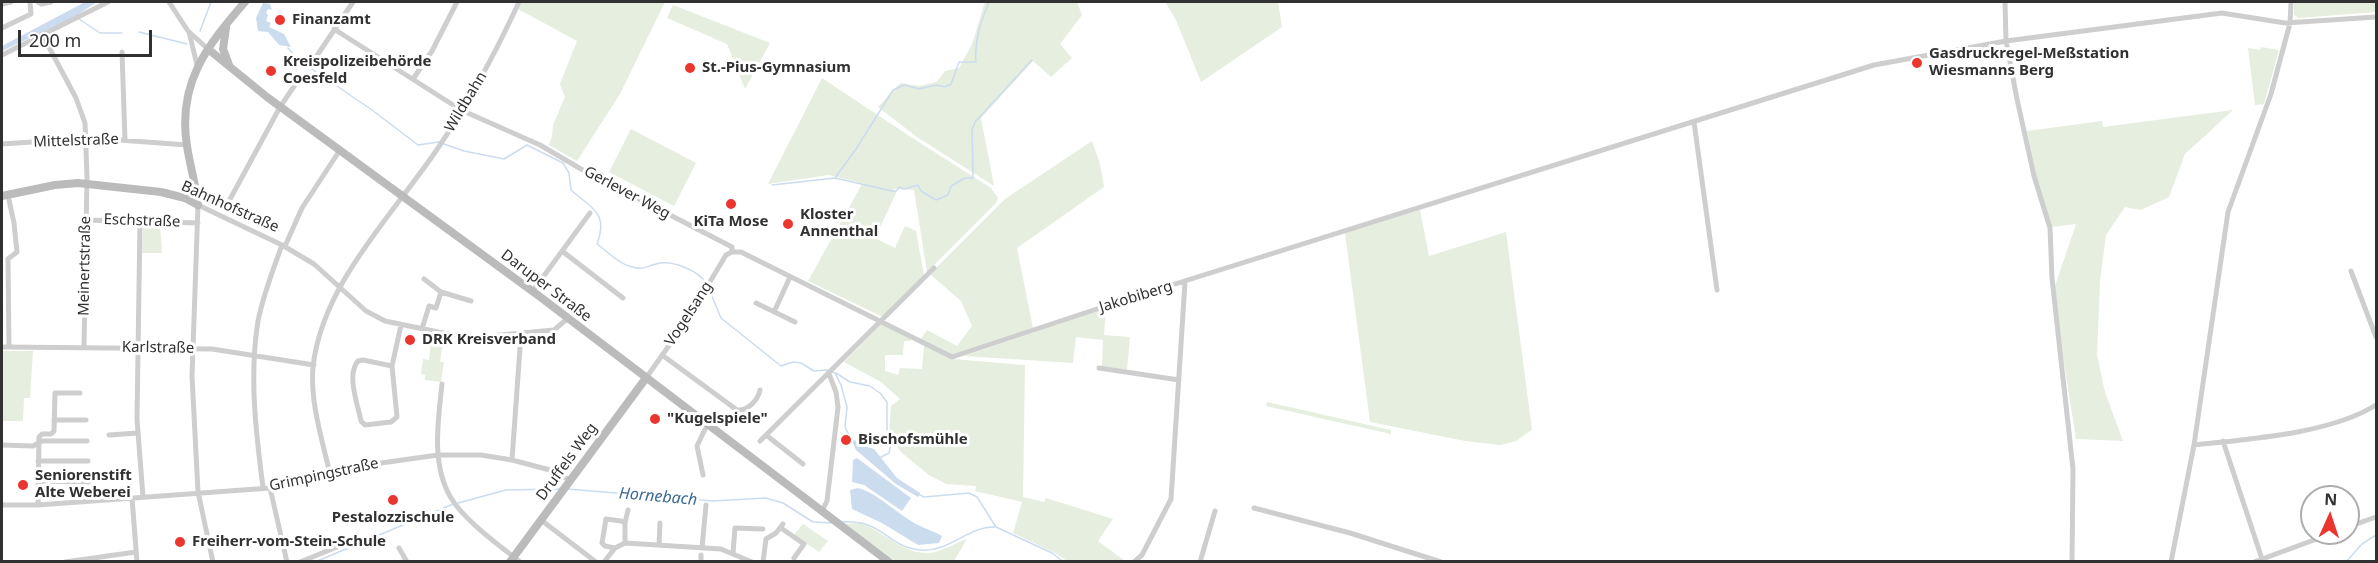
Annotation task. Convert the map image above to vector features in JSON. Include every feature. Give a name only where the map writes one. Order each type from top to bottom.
[{"type":"street","points":[[2,4],[11,2]]},
{"type":"street","points":[[2,28],[31,14],[30,2]]},
{"type":"street","points":[[40,3],[51,2]]},
{"type":"street","points":[[2,55],[108,2]]},
{"type":"street","name":"Daruper Straße","points":[[169,2],[188,31],[231,69],[532,292],[886,560]]},
{"type":"street","points":[[213,561],[198,492],[192,376],[198,205],[185,121],[197,65],[244,2]]},
{"type":"street","points":[[312,57],[316,57],[353,2]]},
{"type":"street","points":[[413,79],[432,51],[457,2]]},
{"type":"street","name":"Wildbahn","points":[[330,474],[315,406],[314,365],[319,335],[340,288],[444,139],[495,53],[519,2]]},
{"type":"street","points":[[2005,2],[2006,41],[2034,176],[2050,228],[2052,278],[2073,469],[2072,561]]},
{"type":"street","points":[[2171,561],[2194,445],[2228,212],[2271,94],[2290,23],[2291,2]]},
{"type":"street","points":[[1185,282],[1874,65],[2006,41],[2222,13],[2290,23],[2376,17]]},
{"type":"street","points":[[227,23],[223,49],[231,69]]},
{"type":"street","name":"Gerlever Weg","points":[[334,29],[461,110],[549,150],[589,174],[732,247],[732,252],[741,252],[952,357]]},
{"type":"street","name":"Daruper Straße","points":[[188,31],[197,65]]},
{"type":"street","name":"Meinertstraße","points":[[42,34],[76,98],[84,119],[87,184],[84,347]]},
{"type":"street","points":[[122,52],[125,140]]},
{"type":"street","points":[[228,203],[280,107],[299,79]]},
{"type":"street","points":[[1694,122],[1717,290]]},
{"type":"street","name":"Mittelstraße","points":[[2,144],[85,139],[187,145]]},
{"type":"street","points":[[287,561],[266,488],[256,433],[254,383],[258,321],[283,246],[302,208],[340,150]]},
{"type":"street","name":"Bahnhofstraße","points":[[5,195],[62,184],[87,184],[161,192],[185,198],[283,246],[314,264],[373,315],[401,325],[479,337],[554,330],[567,319]]},
{"type":"street","points":[[5,195],[14,223],[17,252],[8,259],[9,347]]},
{"type":"street","points":[[532,292],[590,213]]},
{"type":"street","name":"Eschstraße","points":[[86,220],[198,223]]},
{"type":"street","points":[[140,221],[138,433],[143,497]]},
{"type":"street","points":[[562,251],[623,298]]},
{"type":"street","name":"Vogelsang","points":[[646,378],[687,320],[726,255],[732,252]]},
{"type":"street","points":[[760,441],[882,322],[934,267]]},
{"type":"street","points":[[2351,271],[2376,337]]},
{"type":"street","points":[[774,312],[790,277]]},
{"type":"street","points":[[424,279],[441,292],[471,301]]},
{"type":"street","name":"Jakobiberg","points":[[952,357],[1185,282],[1171,499],[1142,555],[1134,561]]},
{"type":"street","points":[[423,329],[429,306],[436,308],[441,292]]},
{"type":"street","points":[[756,303],[795,322]]},
{"type":"street","points":[[392,366],[363,360],[355,363],[354,386],[361,421],[365,425],[391,422],[397,417],[392,366],[401,325]]},
{"type":"street","points":[[512,460],[521,334]]},
{"type":"street","name":"Karlstraße","points":[[2,347],[194,348],[314,365]]},
{"type":"street","points":[[662,354],[737,410],[744,410],[759,398],[760,390]]},
{"type":"street","points":[[1099,368],[1179,380]]},
{"type":"street","points":[[822,510],[827,501],[838,407],[831,372]]},
{"type":"street","name":"Druffels Weg","points":[[515,560],[541,519],[646,378]]},
{"type":"street","points":[[442,384],[438,455],[441,474],[452,500],[458,507],[515,560]]},
{"type":"street","points":[[38,505],[40,435],[53,433],[55,393],[80,393]]},
{"type":"street","points":[[2194,445],[2324,425],[2350,418],[2376,405]]},
{"type":"street","points":[[54,420],[86,420]]},
{"type":"street","points":[[703,475],[697,446],[707,425]]},
{"type":"street","points":[[110,435],[138,433]]},
{"type":"street","points":[[766,435],[803,464]]},
{"type":"street","points":[[2,445],[39,444],[42,441],[87,441]]},
{"type":"street","points":[[2223,441],[2262,559]]},
{"type":"street","name":"Grimpingstraße","points":[[2,505],[38,505],[266,488],[438,455],[481,455],[512,460],[550,470],[566,485]]},
{"type":"street","points":[[39,461],[88,461]]},
{"type":"street","points":[[38,481],[89,482]]},
{"type":"street","points":[[132,498],[137,561]]},
{"type":"street","points":[[702,548],[706,505]]},
{"type":"street","points":[[1254,508],[1350,532],[1437,561]]},
{"type":"street","points":[[625,543],[625,523],[628,510]]},
{"type":"street","points":[[1200,561],[1215,512]]},
{"type":"street","points":[[2360,523],[2376,517]]},
{"type":"street","points":[[541,519],[596,561]]},
{"type":"street","points":[[615,548],[602,543],[604,521],[606,519],[625,523]]},
{"type":"street","points":[[659,545],[660,523]]},
{"type":"street","points":[[763,561],[766,539],[782,526],[804,544],[794,558]]},
{"type":"street","points":[[733,553],[735,528],[763,529]]},
{"type":"street","points":[[300,561],[354,540]]},
{"type":"street","points":[[604,561],[615,548],[625,543],[702,548],[733,553],[752,561]]},
{"type":"street","points":[[2254,561],[2300,545]]},
{"type":"street","points":[[399,548],[407,561]]},
{"type":"street","points":[[65,561],[136,552]]},
{"type":"green space","points":[[522,2],[665,2],[620,94],[577,161],[549,145],[553,125],[565,97],[560,84],[577,41],[518,9]]},
{"type":"green space","points":[[985,2],[1077,2],[1082,15],[1060,44],[1072,58],[1051,77],[1033,61],[981,118],[994,186],[917,137],[878,107],[901,83],[919,86],[937,82],[945,71],[959,68],[972,44]]},
{"type":"green space","points":[[1165,2],[1278,2],[1282,27],[1201,82],[1176,20]]},
{"type":"green space","points":[[2294,2],[2376,2],[2376,12],[2299,18],[2294,15]]},
{"type":"green space","points":[[673,5],[770,43],[745,89],[727,44],[667,18]]},
{"type":"green space","points":[[2261,47],[2279,50],[2264,104],[2255,105],[2248,48],[2260,50]]},
{"type":"green space","points":[[822,78],[991,188],[998,198],[996,203],[927,272],[914,190],[892,189],[897,191],[875,238],[895,248],[905,226],[916,231],[924,275],[883,317],[808,281],[862,184],[869,185],[829,175],[768,184]]},
{"type":"green space","points":[[2233,110],[2185,154],[2169,197],[2141,210],[2125,207],[2106,235],[2100,281],[2097,355],[2105,392],[2123,441],[2076,439],[2055,286],[2076,224],[2051,227],[2035,173],[2027,131],[2102,121],[2103,127]]},
{"type":"green space","points":[[631,129],[696,163],[674,206],[609,172]]},
{"type":"green space","points":[[1092,141],[1100,164],[1104,187],[1017,248],[1033,328],[952,356],[921,339],[927,330],[957,346],[972,326],[961,301],[931,275],[936,268],[1005,199]]},
{"type":"green space","points":[[1420,210],[1429,256],[1506,232],[1532,430],[1516,441],[1500,445],[1465,441],[1370,422],[1345,233]]},
{"type":"green space","points":[[143,224],[160,224],[162,253],[142,253]]},
{"type":"green space","points":[[1106,308],[1104,335],[1130,337],[1127,370],[1102,366],[1103,340],[1076,337],[1073,363],[964,356]]},
{"type":"green space","points":[[882,323],[911,339],[911,341],[904,341],[903,355],[885,355],[885,371],[898,375],[900,368],[922,369],[924,345],[953,359],[1025,365],[1023,497],[1044,502],[1046,498],[1113,519],[1098,541],[1125,561],[1067,561],[1013,533],[1022,502],[975,491],[976,486],[946,484],[929,475],[902,453],[889,436],[891,406],[900,399],[881,382],[844,362]]},
{"type":"green space","points":[[431,341],[443,342],[440,362],[444,362],[441,382],[425,380],[425,375],[421,374],[423,359],[429,360]]},
{"type":"green space","points":[[2,351],[33,351],[30,398],[24,398],[23,421],[2,421]]},
{"type":"green space","points":[[1267,402],[1391,430],[1391,434],[1266,406]]},
{"type":"green space","points":[[860,523],[915,552],[939,551],[967,539],[954,561],[895,561],[845,524]]},
{"type":"green space","points":[[803,524],[828,541],[819,552],[794,535]]},
{"type":"water","points":[[85,2],[97,2],[74,17],[2,51],[2,46]]},
{"type":"water","points":[[263,3],[270,4],[272,10],[268,9],[266,13],[268,15],[266,21],[271,23],[269,27],[284,34],[291,47],[279,45],[268,32],[258,31],[256,18]]},
{"type":"water","points":[[855,440],[858,444],[874,449],[897,478],[920,493],[918,497],[896,484],[856,450],[852,441]]},
{"type":"water","points":[[857,458],[911,498],[902,511],[864,485],[852,482],[853,460]]},
{"type":"water","points":[[858,488],[873,495],[916,524],[942,536],[939,543],[918,545],[882,523],[852,509],[850,490]]},
{"type":"waterway","points":[[200,31],[211,2]]},
{"type":"waterway","points":[[772,185],[835,178],[893,90],[904,85],[919,89],[936,85],[945,87],[951,84],[959,62],[976,62],[979,31],[989,2]]},
{"type":"waterway","points":[[79,19],[100,33],[122,33]]},
{"type":"waterway","points":[[139,32],[187,44]]},
{"type":"waterway","points":[[288,48],[300,61],[372,110],[418,145],[439,142]]},
{"type":"waterway","points":[[835,178],[892,191],[900,187],[904,189],[918,185],[921,191],[936,200],[948,195],[951,186],[965,178],[973,178],[972,130],[975,122],[1032,60]]},
{"type":"waterway","points":[[444,144],[464,151],[504,159],[527,145],[563,163],[569,173],[571,190],[591,207],[599,218],[601,225],[597,244],[617,260],[629,266],[641,268],[670,263],[692,271],[707,284]]},
{"type":"waterway","points":[[709,289],[721,318],[781,366],[793,362],[801,363],[814,371],[827,370],[835,373],[847,407],[845,427],[852,441]]},
{"type":"waterway","points":[[836,373],[850,382],[870,386],[887,402],[887,435],[891,443],[889,453],[881,457]]},
{"type":"waterway","name":"Hornebach","points":[[458,503],[506,490],[559,489]]},
{"type":"waterway","name":"Hornebach","points":[[567,489],[713,501],[766,498],[783,503],[813,522],[834,523]]},
{"type":"waterway","points":[[918,494],[924,497],[969,493],[977,497],[996,527],[1052,553],[1064,562]]},
{"type":"waterway","name":"Hornebach","points":[[315,562],[453,504]]},
{"type":"waterway","name":"Hornebach","points":[[842,522],[867,525],[900,544],[920,550],[940,548],[976,531],[995,527]]},
{"type":"waterway","points":[[2346,562],[2362,544],[2376,535]]},
{"type":"place","name":"Finanzamt","points":[[280,20]]},
{"type":"place","name":"Gasdruckregel-Meßstation Wiesmanns Berg","points":[[1917,63]]},
{"type":"place","name":"St.-Pius-Gymnasium","points":[[690,68]]},
{"type":"place","name":"Kreispolizeibehörde Coesfeld","points":[[271,71]]},
{"type":"place","name":"KiTa Mose","points":[[731,204]]},
{"type":"place","name":"Kloster Annenthal","points":[[788,224]]},
{"type":"place","name":"DRK Kreisverband","points":[[410,340]]},
{"type":"place","name":"\"Kugelspiele\"","points":[[655,419]]},
{"type":"place","name":"Bischofsmühle","points":[[846,440]]},
{"type":"place","name":"Seniorenstift Alte Weberei","points":[[23,485]]},
{"type":"place","name":"Pestalozzischule","points":[[393,500]]},
{"type":"place","name":"Freiherr-vom-Stein-Schule","points":[[180,542]]}]
